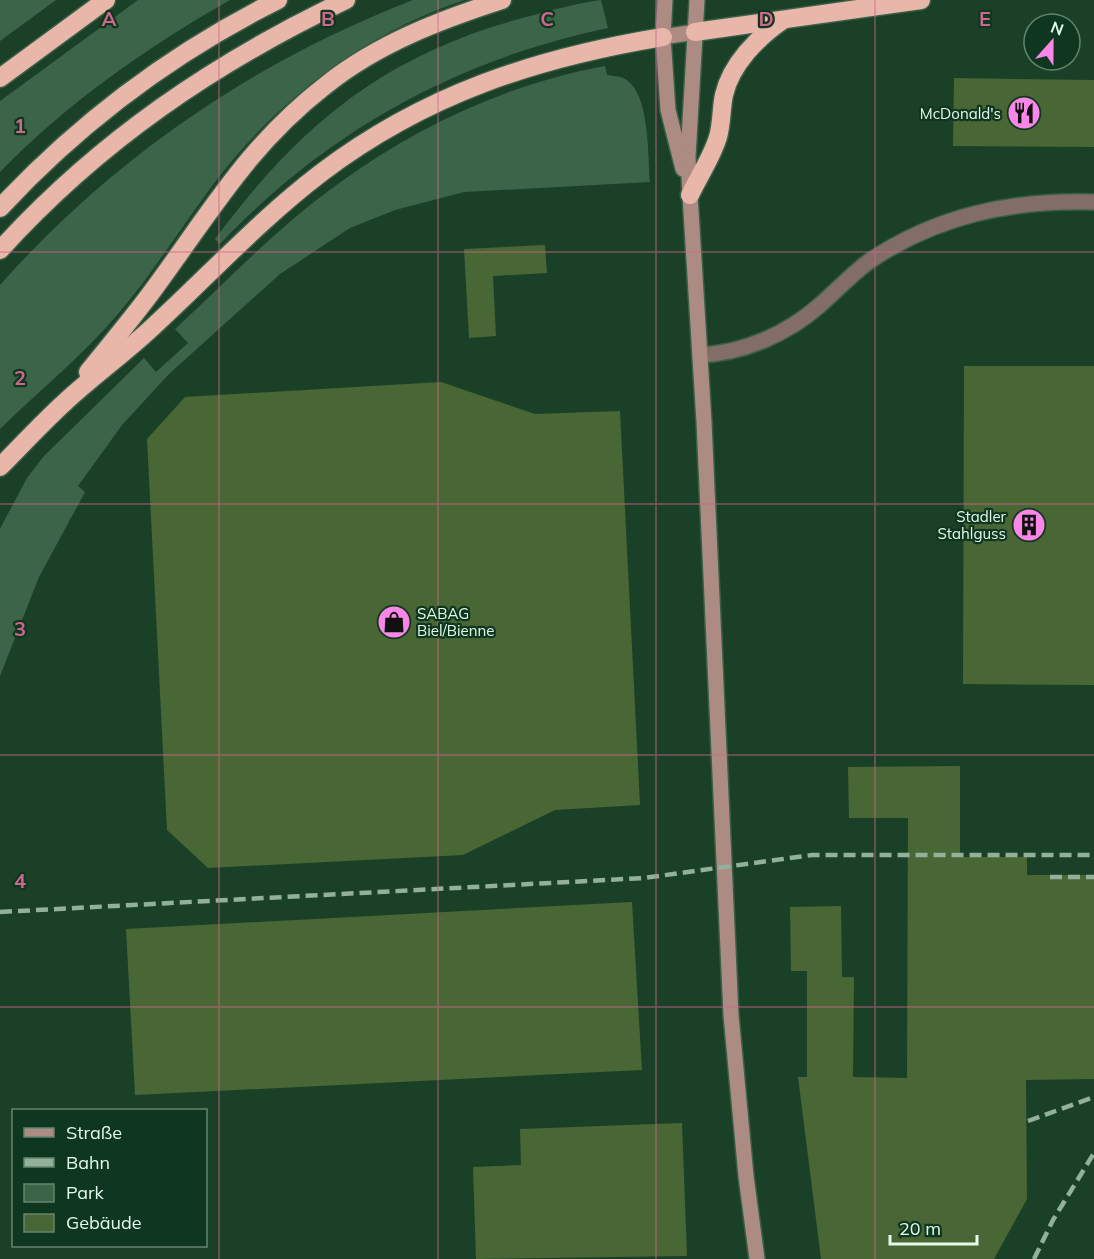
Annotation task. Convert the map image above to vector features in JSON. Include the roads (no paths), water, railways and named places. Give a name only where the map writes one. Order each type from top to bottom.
[{"type":"highway","points":[[0,78],[106,0]]},
{"type":"highway","points":[[0,208],[63,147],[122,98],[231,25],[278,0]]},
{"type":"highway","points":[[0,250],[85,167],[167,101],[253,47],[346,0]]},
{"type":"highway","points":[[65,402],[158,284],[225,186],[274,130],[300,106],[328,83],[385,48],[453,16],[502,0]]},
{"type":"highway","points":[[695,32],[921,0]]},
{"type":"highway","points":[[690,195],[717,140],[722,124],[724,95],[733,73],[761,37],[786,19]]},
{"type":"highway","points":[[0,467],[65,402],[155,326],[282,205],[322,173],[402,121],[481,83],[530,66],[588,50],[663,37]]},
{"type":"main road","points":[[697,0],[694,87],[688,157],[700,355],[731,1015],[746,1176],[757,1259]]},
{"type":"main road","points":[[666,2],[663,37],[668,110],[690,195]]},
{"type":"main road","points":[[663,37],[695,32]]},
{"type":"street","points":[[700,355],[729,354],[784,331],[806,316],[873,259],[920,231],[982,210],[1030,203],[1094,202]]},
{"type":"railway","points":[[0,912],[644,878],[812,855],[1094,855]]},
{"type":"railway","points":[[1050,877],[1094,877]]},
{"type":"railway","points":[[1028,1121],[1094,1097]]},
{"type":"railway","points":[[1034,1259],[1053,1220],[1094,1153]]},
{"type":"place","name":"McDonald's","points":[[1024,113]]},
{"type":"place","name":"Stadler Stahlguss","points":[[1029,525]]},
{"type":"place","name":"SABAG Biel/Bienne","points":[[394,622]]}]
